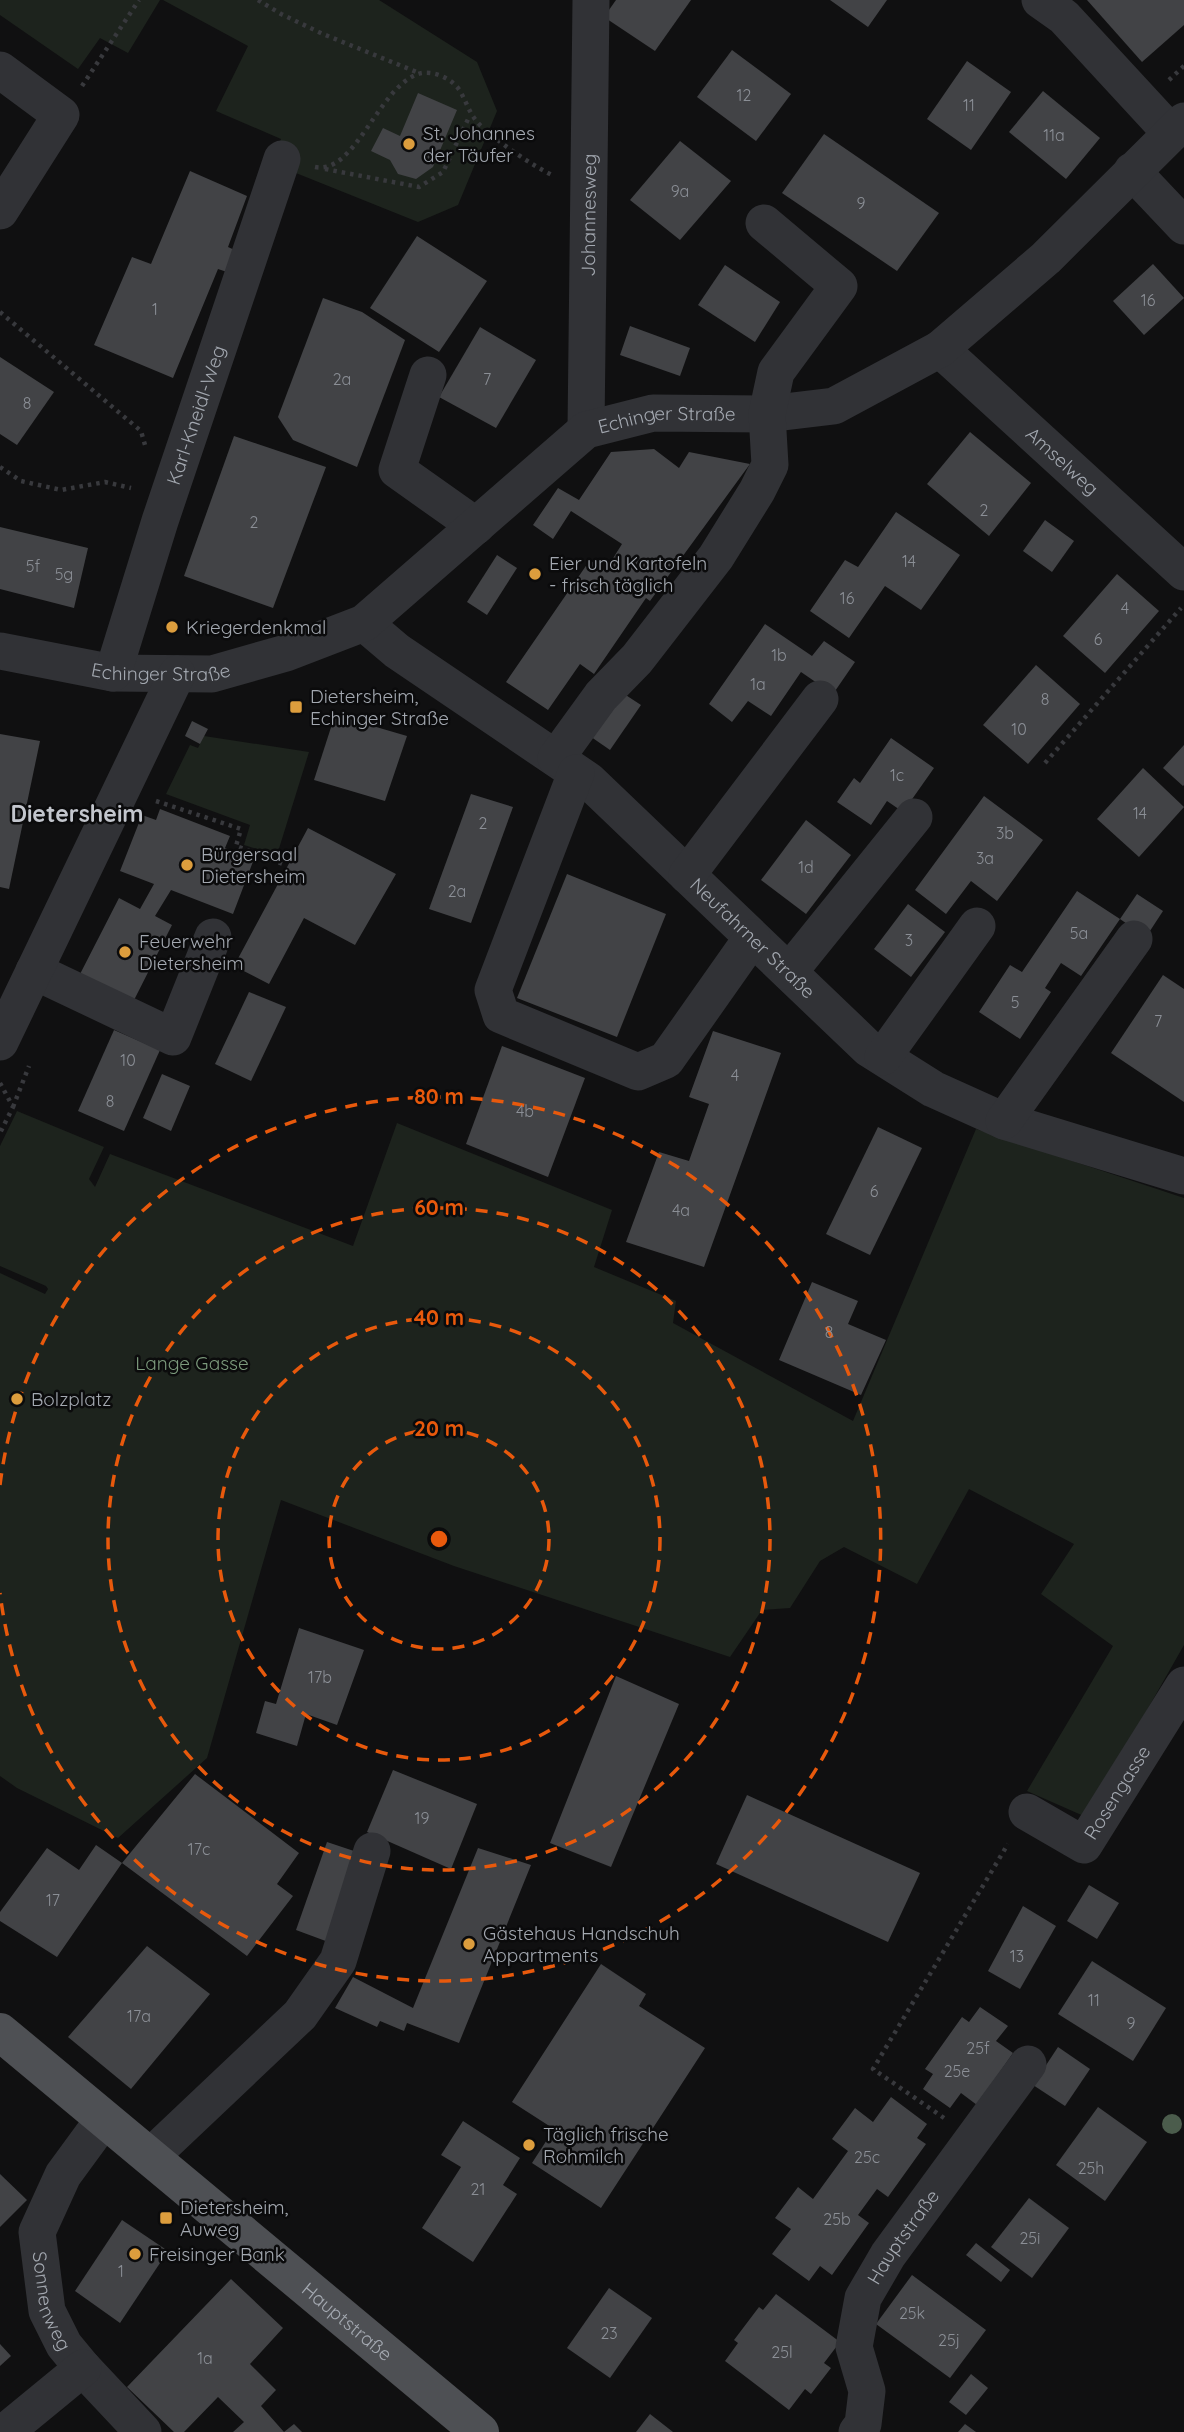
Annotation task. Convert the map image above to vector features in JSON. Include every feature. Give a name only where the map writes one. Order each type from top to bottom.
[{"type":"main road","name":"Hauptstraße","points":[[0,2032],[480,2432]]},
{"type":"street","name":"Johannesweg","points":[[586,430],[592,0]]},
{"type":"street","points":[[1040,0],[1064,18],[1178,127]]},
{"type":"street","points":[[0,70],[61,115],[0,211]]},
{"type":"street","name":"Echinger Straße","points":[[0,651],[113,673],[212,674],[258,661],[364,623],[586,430],[653,413],[767,414],[834,405],[940,349],[1046,258],[1178,127]]},
{"type":"street","name":"Karl-Kneidl-Weg","points":[[113,673],[160,521],[282,159]]},
{"type":"street","points":[[1132,171],[1184,226]]},
{"type":"street","points":[[752,938],[666,1060],[638,1072],[501,1015],[493,990],[566,765],[601,696],[637,659],[716,556],[757,491],[770,465],[767,414],[776,372],[839,286],[764,223]]},
{"type":"street","name":"Amselweg","points":[[940,349],[1184,572]]},
{"type":"street","points":[[428,375],[397,470],[476,526]]},
{"type":"street","name":"Neufahrner Straße","points":[[364,623],[397,651],[589,781],[867,1048],[933,1089],[1004,1121],[1184,1176]]},
{"type":"street","points":[[0,1042],[177,674]]},
{"type":"street","points":[[687,875],[820,699]]},
{"type":"street","points":[[789,972],[914,817]]},
{"type":"street","points":[[883,1057],[977,926]]},
{"type":"street","points":[[34,971],[173,1038],[213,937]]},
{"type":"street","points":[[1004,1121],[1134,939]]},
{"type":"street","name":"Rosengasse","points":[[1027,1812],[1084,1845],[1184,1685]]},
{"type":"street","points":[[150,2157],[300,2015],[338,1961],[372,1851]]},
{"type":"street","name":"Hauptstraße","points":[[857,2432],[863,2424],[867,2391],[854,2347],[863,2298],[888,2255],[1028,2064]]},
{"type":"street","name":"Sonnenweg","points":[[104,2119],[63,2175],[37,2232],[47,2311],[64,2345],[144,2432]]},
{"type":"street","name":"Sonnenweg","points":[[5,2432],[83,2368]]},
{"type":"path","points":[[61,115],[110,47],[139,0]]},
{"type":"path","points":[[258,0],[323,34],[419,73],[439,74],[459,89],[470,115],[488,132],[549,173],[589,193]]},
{"type":"path","points":[[324,169],[342,160],[356,145],[391,93],[419,73]]},
{"type":"path","points":[[282,159],[419,187],[443,172],[470,115]]},
{"type":"path","points":[[0,312],[141,431],[147,455]]},
{"type":"path","points":[[0,467],[22,481],[61,490],[105,482],[131,489],[136,478]]},
{"type":"path","points":[[1045,763],[1184,604]]},
{"type":"path","points":[[147,798],[241,829],[236,846],[283,864]]},
{"type":"path","points":[[0,1133],[30,1064]]},
{"type":"path","points":[[0,1083],[13,1107]]},
{"type":"path","points":[[973,2138],[873,2069],[1027,1812]]},
{"type":"green space","points":[[0,0],[160,0],[128,53],[100,38],[78,69],[0,15]]},
{"type":"green space","points":[[163,0],[379,0],[477,62],[497,111],[458,205],[418,222],[271,163],[281,139],[216,111],[248,46]]},
{"type":"green space","points":[[204,736],[309,752],[277,855],[244,845],[250,825],[166,794],[190,745],[198,748]]},
{"type":"green space","name":"Lange Gasse","points":[[17,1111],[104,1147],[89,1179],[95,1187],[110,1154],[353,1246],[397,1123],[612,1210],[594,1267],[676,1301],[673,1323],[853,1421],[976,1129],[1184,1198],[1184,1645],[1086,1817],[1027,1791],[1113,1646],[1041,1594],[1074,1544],[969,1489],[917,1584],[844,1547],[820,1561],[790,1608],[762,1610],[730,1657],[454,1566],[281,1500],[207,1758],[118,1838],[17,1788],[0,1776],[0,1273],[45,1294],[48,1289],[0,1266],[0,1146]]},
{"type":"building","points":[[616,0],[691,0],[655,51],[604,17]]},
{"type":"building","points":[[830,0],[887,0],[868,27]]},
{"type":"building","points":[[1087,0],[1184,0],[1184,25],[1142,62]]},
{"type":"building","points":[[732,50],[791,94],[756,141],[697,97]]},
{"type":"building","points":[[967,61],[1011,92],[971,150],[927,119]]},
{"type":"building","points":[[1043,91],[1100,138],[1066,179],[1009,132]]},
{"type":"building","name":"St. Johannes der Täufer","points":[[418,93],[457,110],[433,167],[416,179],[398,174],[390,160],[371,151],[383,128],[400,136]]},
{"type":"building","points":[[824,134],[939,213],[897,271],[782,193]]},
{"type":"building","points":[[680,141],[731,181],[680,240],[630,200]]},
{"type":"building","points":[[190,171],[247,196],[228,247],[239,252],[230,273],[218,269],[173,378],[94,345],[132,257],[151,264]]},
{"type":"building","points":[[417,236],[487,281],[439,352],[370,308]]},
{"type":"building","points":[[1153,264],[1184,298],[1144,335],[1113,301]]},
{"type":"building","points":[[725,265],[780,302],[755,342],[698,305]]},
{"type":"building","points":[[323,298],[362,312],[405,340],[357,467],[293,440],[278,417]]},
{"type":"building","points":[[630,326],[690,348],[680,376],[620,355]]},
{"type":"building","points":[[480,327],[536,360],[496,428],[439,397]]},
{"type":"building","points":[[0,357],[54,392],[17,445],[0,434]]},
{"type":"building","points":[[970,432],[1031,483],[989,536],[927,484]]},
{"type":"building","points":[[234,436],[326,467],[273,608],[184,576]]},
{"type":"building","points":[[654,449],[679,468],[689,452],[750,464],[650,601],[646,598],[594,674],[580,664],[548,710],[506,682],[590,560],[605,571],[622,544],[571,511],[553,539],[533,525],[558,488],[579,500],[611,452]]},
{"type":"building","points":[[896,512],[960,555],[921,610],[885,586],[849,638],[810,611],[845,560],[858,567]]},
{"type":"building","points":[[1045,520],[1074,541],[1052,572],[1023,551]]},
{"type":"building","points":[[0,527],[88,548],[74,608],[0,589]]},
{"type":"building","points":[[497,555],[517,568],[487,615],[467,602]]},
{"type":"building","points":[[1117,574],[1159,611],[1105,673],[1063,636]]},
{"type":"building","points":[[765,624],[812,656],[824,641],[855,662],[833,694],[801,672],[771,716],[748,701],[732,722],[709,704]]},
{"type":"building","points":[[1036,665],[1080,704],[1028,764],[983,725]]},
{"type":"building","points":[[615,688],[641,705],[610,750],[584,732]]},
{"type":"building","points":[[335,715],[407,736],[385,801],[314,780]]},
{"type":"building","points":[[192,721],[208,729],[200,744],[185,736]]},
{"type":"building","points":[[0,734],[40,741],[9,889],[0,887]]},
{"type":"building","points":[[891,738],[934,768],[903,812],[887,801],[871,825],[837,802],[854,778],[860,783]]},
{"type":"building","points":[[1184,745],[1184,785],[1183,786],[1163,768]]},
{"type":"building","points":[[1143,768],[1184,807],[1139,857],[1097,819]]},
{"type":"building","points":[[471,794],[513,807],[471,923],[429,909]]},
{"type":"building","points":[[984,796],[1043,840],[997,901],[971,881],[946,914],[915,890]]},
{"type":"building","points":[[160,809],[230,836],[225,848],[254,859],[233,914],[171,890],[155,916],[172,925],[131,1006],[78,978],[119,898],[140,909],[154,884],[120,871],[142,815],[156,820]]},
{"type":"building","points":[[806,820],[851,855],[806,914],[761,880]]},
{"type":"building","points":[[308,828],[396,874],[355,945],[304,918],[269,984],[234,966]]},
{"type":"building","points":[[567,874],[666,914],[617,1037],[517,998]]},
{"type":"building","points":[[1077,891],[1120,919],[1081,976],[1061,963],[1045,988],[1051,992],[1020,1039],[979,1012],[1010,965],[1022,972]]},
{"type":"building","points":[[1137,894],[1163,911],[1146,937],[1120,919]]},
{"type":"building","points":[[908,904],[945,932],[911,977],[874,949]]},
{"type":"building","points":[[1163,975],[1184,989],[1184,1102],[1111,1053]]},
{"type":"building","points":[[249,992],[286,1007],[251,1081],[215,1064]]},
{"type":"building","points":[[114,1030],[160,1050],[124,1131],[78,1111]]},
{"type":"building","points":[[713,1031],[781,1053],[704,1267],[626,1242],[659,1152],[689,1161],[709,1104],[689,1097]]},
{"type":"building","points":[[502,1046],[585,1078],[548,1177],[466,1144]]},
{"type":"building","points":[[162,1074],[190,1086],[171,1131],[143,1118]]},
{"type":"building","points":[[878,1127],[922,1148],[870,1255],[826,1234]]},
{"type":"building","points":[[812,1282],[858,1301],[848,1324],[886,1340],[861,1395],[779,1360]]},
{"type":"building","points":[[299,1628],[364,1650],[337,1725],[306,1714],[297,1746],[256,1733],[265,1701],[276,1704]]},
{"type":"building","points":[[616,1676],[679,1704],[611,1867],[550,1843]]},
{"type":"building","points":[[393,1770],[477,1804],[451,1869],[367,1832]]},
{"type":"building","points":[[195,1774],[299,1853],[277,1884],[293,1896],[247,1956],[122,1863]]},
{"type":"building","points":[[747,1795],[920,1873],[888,1942],[716,1864]]},
{"type":"building","points":[[327,1842],[360,1853],[331,1943],[296,1930]]},
{"type":"building","points":[[96,1845],[122,1863],[57,1957],[0,1921],[0,1912],[47,1848],[79,1870]]},
{"type":"building","name":"Gästehaus Handschuh Appartments","points":[[478,1848],[531,1865],[459,2043],[407,2023],[404,2031],[380,2021],[377,2027],[335,2008],[353,1977],[413,2008]]},
{"type":"building","points":[[1089,1885],[1119,1903],[1097,1939],[1067,1921]]},
{"type":"building","points":[[1023,1906],[1056,1926],[1020,1989],[988,1971]]},
{"type":"building","points":[[147,1946],[210,1994],[131,2089],[68,2037]]},
{"type":"building","points":[[1092,1961],[1166,2008],[1133,2061],[1058,2014]]},
{"type":"building","points":[[601,1964],[646,1994],[639,2006],[705,2048],[601,2208],[532,2163],[554,2129],[512,2102]]},
{"type":"building","points":[[980,2007],[1008,2026],[996,2041],[1013,2053],[977,2105],[961,2093],[950,2108],[923,2089],[933,2074],[925,2069],[962,2017],[969,2022]]},
{"type":"building","points":[[1058,2047],[1090,2069],[1065,2106],[1033,2085]]},
{"type":"building","points":[[891,2097],[927,2124],[917,2138],[926,2144],[888,2197],[877,2189],[858,2215],[869,2223],[832,2275],[820,2266],[809,2281],[772,2254],[791,2229],[775,2218],[798,2187],[813,2199],[848,2151],[832,2139],[855,2108],[873,2122]]},
{"type":"building","points":[[1098,2107],[1147,2142],[1105,2201],[1056,2165]]},
{"type":"building","points":[[463,2121],[520,2158],[503,2185],[517,2194],[473,2262],[422,2228],[461,2167],[441,2155]]},
{"type":"building","points":[[0,2174],[27,2200],[0,2227]]},
{"type":"building","points":[[1029,2198],[1069,2228],[1032,2278],[991,2247]]},
{"type":"building","points":[[122,2220],[168,2251],[120,2323],[75,2291]]},
{"type":"building","points":[[976,2243],[1010,2270],[1001,2282],[966,2255]]},
{"type":"building","points":[[912,2275],[986,2330],[950,2378],[876,2324]]},
{"type":"building","points":[[231,2279],[283,2328],[250,2364],[276,2390],[261,2406],[284,2432],[233,2432],[244,2422],[218,2397],[184,2432],[174,2432],[127,2387]]},
{"type":"building","points":[[609,2288],[652,2318],[610,2378],[567,2348]]},
{"type":"building","points":[[776,2294],[840,2342],[824,2363],[831,2368],[811,2394],[805,2389],[789,2410],[725,2361],[738,2343],[734,2340],[759,2307],[763,2310]]},
{"type":"building","points":[[0,2344],[11,2356],[0,2366]]},
{"type":"building","points":[[971,2374],[988,2388],[966,2415],[949,2402]]},
{"type":"building","points":[[650,2414],[673,2432],[636,2432]]},
{"type":"building","points":[[294,2424],[302,2432],[284,2432]]},
{"type":"building","points":[[965,2424],[976,2432],[958,2432]]},
{"type":"place","name":"St. Johannes der Täufer","points":[[409,144]]},
{"type":"place","name":"Eier und Kartofeln - frisch täglich","points":[[535,574]]},
{"type":"place","name":"Kriegerdenkmal","points":[[172,627]]},
{"type":"place","name":"Dietersheim, Echinger Straße","points":[[296,707]]},
{"type":"place","name":"Bürgersaal Dietersheim","points":[[187,865]]},
{"type":"place","name":"Feuerwehr Dietersheim","points":[[125,952]]},
{"type":"place","name":"Bolzplatz","points":[[17,1399]]},
{"type":"place","name":"Gästehaus Handschuh Appartments","points":[[469,1944]]},
{"type":"place","name":"Täglich frische Rohmilch","points":[[529,2145]]},
{"type":"place","name":"Dietersheim, Auweg","points":[[166,2218]]},
{"type":"place","name":"Freisinger Bank","points":[[135,2254]]},
{"type":"district","name":"Dietersheim","points":[[77,814]]}]
